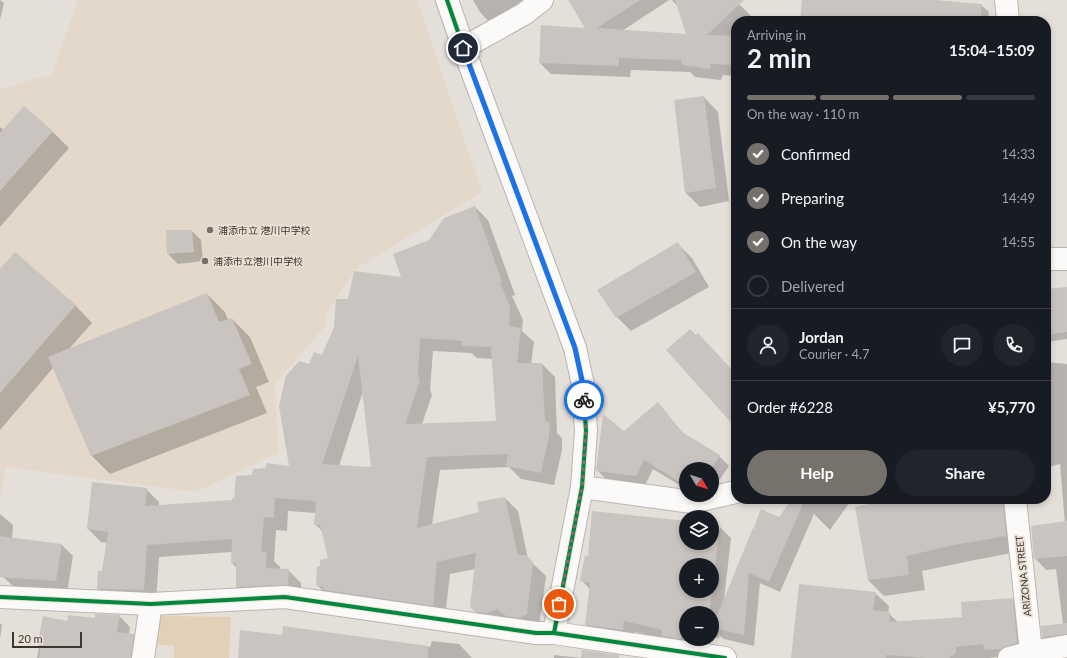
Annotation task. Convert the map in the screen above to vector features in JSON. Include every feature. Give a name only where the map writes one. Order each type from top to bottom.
[{"type":"street","points":[[447,0],[463,48],[575,348],[583,385],[586,431],[582,487],[554,633]]},
{"type":"street","points":[[463,48],[524,14],[542,0]]},
{"type":"street","points":[[1006,0],[1008,16]]},
{"type":"street","points":[[1051,259],[1067,259]]},
{"type":"street","points":[[582,487],[692,502],[731,493]]},
{"type":"street","name":"ARIZONA STREET","points":[[1016,504],[1048,651]]},
{"type":"street","points":[[0,597],[151,604],[284,597],[536,633],[554,633],[725,658]]},
{"type":"street","points":[[143,658],[151,604]]},
{"type":"street","points":[[1009,658],[1048,651]]},
{"type":"shaded area","name":"浦添市立 港川中学校","points":[[78,0],[417,0],[482,192],[357,268],[327,312],[325,326],[275,384],[278,453],[196,492],[6,467],[0,502],[0,89],[52,74]]},
{"type":"shaded area","points":[[161,616],[231,617],[229,658],[174,658],[174,646],[155,644]]},
{"type":"building","points":[[568,0],[640,0],[597,28],[686,34],[675,0],[744,0],[707,35],[731,36],[731,65],[711,64],[710,69],[682,65],[681,60],[619,58],[619,66],[539,63],[541,25],[585,28]]},
{"type":"building","points":[[802,0],[934,0],[982,4],[981,16],[800,16]]},
{"type":"building","points":[[704,96],[716,188],[685,193],[674,100]]},
{"type":"building","points":[[24,106],[53,131],[0,191],[0,133]]},
{"type":"building","points":[[475,206],[502,282],[500,282],[510,307],[509,326],[521,328],[517,363],[542,363],[545,420],[550,424],[549,436],[541,473],[506,466],[508,454],[427,457],[417,528],[479,512],[477,502],[505,497],[518,555],[526,555],[533,562],[527,614],[519,618],[506,616],[497,609],[487,613],[475,612],[470,607],[476,553],[437,562],[433,606],[324,590],[323,587],[316,586],[317,566],[320,566],[320,560],[328,558],[320,525],[314,525],[316,501],[275,498],[274,518],[264,517],[261,551],[267,553],[266,568],[289,569],[288,585],[236,587],[236,563],[231,563],[232,539],[147,545],[144,590],[97,589],[98,571],[102,571],[108,532],[87,529],[92,482],[147,488],[145,506],[232,500],[232,498],[234,498],[236,476],[252,475],[253,469],[265,468],[267,463],[289,466],[279,406],[286,376],[299,361],[309,364],[314,352],[322,355],[334,327],[336,299],[348,299],[354,271],[401,277],[393,254],[429,240],[444,218]],"holes":[[[420,338],[462,341],[462,346],[491,347],[496,421],[405,424],[420,381],[418,376]],[[358,356],[371,467],[322,464]]]},
{"type":"building","points":[[166,230],[192,230],[194,252],[167,254]]},
{"type":"building","points":[[678,242],[696,272],[616,318],[597,290]]},
{"type":"building","points":[[15,252],[76,305],[0,393],[0,269]]},
{"type":"building","points":[[1067,287],[1067,332],[1051,334],[1051,289]]},
{"type":"building","points":[[207,293],[219,322],[232,318],[252,364],[239,369],[250,395],[91,456],[48,357]]},
{"type":"building","points":[[690,329],[696,335],[698,333],[731,369],[731,422],[666,350]]},
{"type":"building","points":[[658,402],[682,432],[720,455],[716,462],[679,462],[679,482],[644,460],[636,476],[596,471],[603,414],[624,431]]},
{"type":"building","points":[[788,504],[803,504],[769,582],[749,573],[744,635],[719,630],[719,611],[753,528],[756,529],[754,527],[761,509],[779,517]]},
{"type":"building","points":[[870,504],[1003,504],[1006,536],[954,545],[907,556],[909,575],[868,580],[855,507]]},
{"type":"building","points":[[592,511],[679,520],[679,550],[717,550],[716,558],[679,558],[679,598],[711,598],[710,606],[679,606],[679,639],[662,636],[662,630],[624,621],[623,630],[585,625],[590,583],[580,581],[585,555],[588,556]]},
{"type":"building","points":[[1067,521],[1067,556],[1034,559],[1031,526]]},
{"type":"building","points":[[0,536],[62,544],[56,581],[0,577]]},
{"type":"building","points":[[799,584],[876,592],[873,610],[890,612],[889,622],[962,617],[961,602],[1013,598],[1017,643],[1001,649],[984,650],[983,644],[956,647],[956,653],[949,658],[886,655],[886,658],[791,658]]},
{"type":"building","points":[[95,614],[120,615],[117,632],[134,634],[131,658],[39,658],[41,637],[39,637],[43,616],[67,621],[68,615],[95,618]]},
{"type":"building","points":[[1067,623],[1067,634],[1042,637],[1041,626]]},
{"type":"building","points":[[283,626],[428,646],[428,658],[238,658],[240,630],[282,635]]},
{"type":"building","points":[[582,650],[619,655],[619,658],[581,658]]},
{"type":"cycle path","points":[[447,0],[575,348],[583,385],[586,431],[582,487],[554,633]]},
{"type":"cycle path","points":[[0,597],[151,604],[285,597],[536,633],[554,633],[725,658]]},
{"type":"way so far","points":[[559,604],[582,487],[586,431],[584,400]]},
{"type":"place","name":"浦添市立 港川中学校","points":[[210,230]]},
{"type":"place","name":"浦添市立港川中学校","points":[[205,261]]},
{"type":"route","points":[[463,48],[575,348],[583,385],[584,400]]}]
